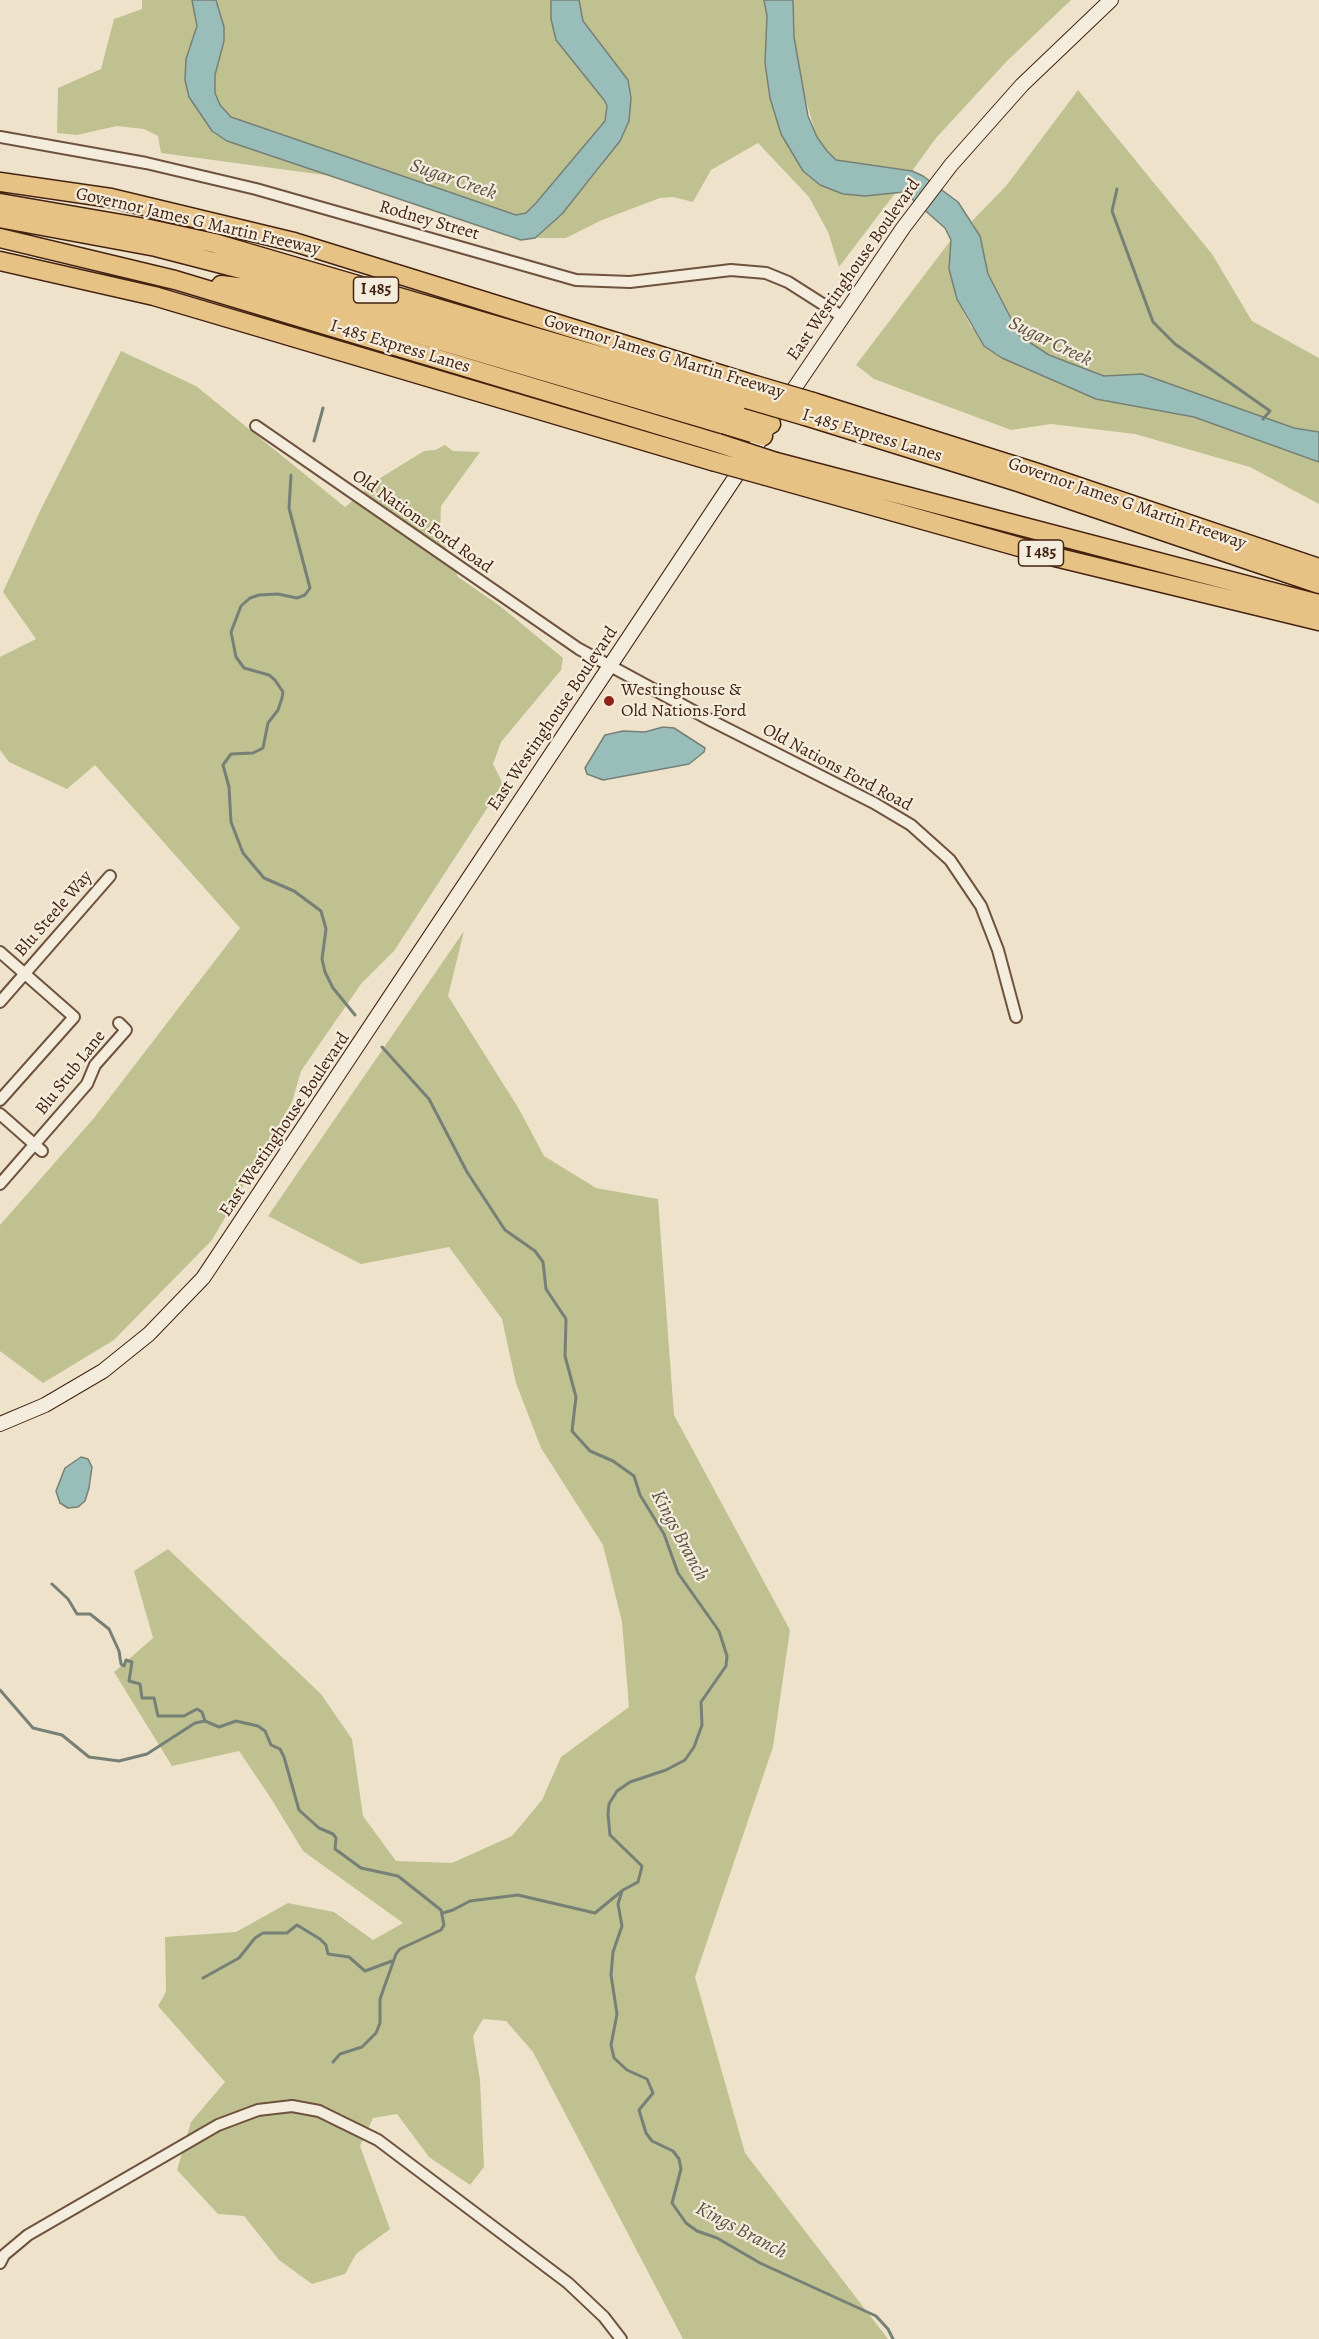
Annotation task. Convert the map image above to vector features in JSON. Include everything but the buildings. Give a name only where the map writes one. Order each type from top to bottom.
[{"type":"highway","name":"Governor James G Martin Freeway","points":[[0,182],[111,198],[294,242],[751,392],[1038,473],[1319,568]]},
{"type":"highway","name":"I 485","points":[[0,203],[145,228],[214,243],[751,392]]},
{"type":"highway","points":[[0,218],[156,247],[292,282],[767,430]]},
{"type":"highway","name":"I-485 Express Lanes","points":[[0,238],[175,280],[715,452]]},
{"type":"highway","points":[[214,243],[294,242]]},
{"type":"highway","name":"I 485","points":[[0,261],[154,296],[715,452],[976,536],[1319,621]]},
{"type":"highway","points":[[175,280],[253,289],[310,303],[767,430]]},
{"type":"highway","name":"I-485 Express Lanes","points":[[809,409],[1319,584]]},
{"type":"highway","name":"I 485","points":[[771,469],[993,520],[1319,604]]},
{"type":"highway","points":[[993,520],[1164,583]]},
{"type":"main road","name":"East Westinghouse Boulevard","points":[[0,1424],[45,1405],[103,1371],[149,1334],[203,1278],[903,228],[980,130],[1057,49],[1112,0]]},
{"type":"street","name":"Rodney Street","points":[[0,137],[146,163],[256,189],[576,280],[630,282],[730,270],[766,273],[788,282],[843,317]]},
{"type":"street","name":"Old Nations Ford Road","points":[[256,426],[528,616],[610,666],[712,722],[874,803],[933,843],[957,869],[981,906],[998,950],[1016,1017]]},
{"type":"street","name":"Blu Steele Way","points":[[0,1002],[110,876]]},
{"type":"street","points":[[0,952],[74,1017],[0,1100]]},
{"type":"street","name":"Blu Stub Lane","points":[[0,1184],[38,1148],[87,1084],[95,1065],[126,1030],[119,1023]]},
{"type":"street","name":"Blu Stub Lane","points":[[0,1114],[38,1148]]},
{"type":"street","points":[[0,2263],[4,2255],[28,2235],[218,2125],[258,2110],[292,2106],[319,2111],[378,2140],[568,2283],[604,2318],[621,2339]]},
{"type":"green space","points":[[142,0],[192,0],[197,26],[186,59],[227,141],[332,176],[161,153],[158,136],[144,129],[117,126],[77,135],[57,133],[58,88],[101,69],[114,19],[142,9]]},
{"type":"green space","points":[[216,0],[551,0],[551,19],[607,106],[605,121],[536,203],[526,213],[516,215],[231,117],[220,105],[215,93],[215,75],[224,41],[224,27]]},
{"type":"green space","points":[[579,0],[764,0],[767,16],[765,63],[770,98],[866,196],[896,192],[839,267],[828,232],[809,197],[758,143],[711,170],[693,202],[673,197],[660,198],[602,220],[566,238],[535,238],[562,214],[603,164],[628,80],[583,21]]},
{"type":"green space","points":[[793,0],[1071,0],[1007,61],[936,138],[912,171],[835,160],[817,138],[803,90],[794,37]]},
{"type":"green space","points":[[1078,90],[1212,254],[1252,321],[1319,358],[1319,432],[1294,428],[1142,375],[1104,376],[1049,355],[1020,336],[988,274],[980,236],[972,221],[1006,186]]},
{"type":"green space","points":[[951,240],[949,269],[957,299],[971,327],[1062,385],[1096,399],[1194,417],[1319,462],[1319,504],[1250,467],[1135,434],[1051,424],[1011,430],[874,379],[856,365]]},
{"type":"green space","points":[[121,351],[196,386],[345,507],[377,480],[424,451],[435,450],[445,445],[453,451],[480,452],[441,506],[440,534],[458,577],[500,606],[563,658],[561,670],[501,742],[493,764],[503,784],[394,951],[361,984],[301,1071],[292,1102],[212,1240],[114,1340],[43,1383],[0,1351],[0,1225],[94,1118],[240,928],[95,765],[67,789],[9,762],[0,750],[0,657],[36,639],[3,592],[40,511]]},
{"type":"green space","points":[[464,931],[448,996],[519,1109],[544,1156],[596,1188],[658,1199],[674,1415],[790,1630],[773,1747],[695,1977],[745,2153],[888,2339],[683,2339],[533,2052],[506,2021],[483,2019],[473,2036],[480,2080],[484,2167],[470,2185],[429,2157],[397,2114],[373,2118],[360,2146],[390,2229],[356,2254],[345,2274],[312,2284],[279,2260],[244,2216],[218,2214],[177,2170],[191,2122],[225,2082],[158,2006],[166,1992],[165,1937],[236,1932],[288,1903],[334,1912],[373,1940],[403,1923],[303,1851],[239,1751],[172,1766],[114,1672],[153,1638],[134,1571],[168,1549],[321,1694],[352,1739],[363,1816],[396,1861],[452,1863],[512,1836],[542,1800],[561,1757],[629,1707],[622,1622],[603,1545],[541,1448],[516,1383],[502,1319],[449,1247],[361,1264],[268,1216]]},
{"type":"water","points":[[192,0],[216,0],[224,27],[224,41],[215,75],[215,93],[220,105],[231,117],[516,215],[526,213],[536,203],[605,121],[607,106],[604,100],[556,40],[551,19],[551,0],[579,0],[583,21],[628,80],[631,98],[629,121],[620,141],[562,214],[535,238],[521,240],[227,141],[212,131],[189,97],[185,80],[186,59],[197,26]]},
{"type":"water","points":[[764,0],[793,0],[794,37],[808,116],[817,137],[827,151],[836,160],[912,171],[923,176],[958,202],[980,236],[988,274],[1020,336],[1049,355],[1104,376],[1142,374],[1294,428],[1319,432],[1319,462],[1194,417],[1096,399],[1002,358],[984,346],[957,299],[949,269],[951,240],[945,228],[904,192],[865,196],[843,194],[820,185],[803,171],[781,134],[770,98],[765,63],[767,16]]},
{"type":"water","points":[[663,727],[674,728],[705,748],[704,752],[689,764],[603,780],[587,774],[585,768],[605,735],[623,731],[645,732]]},
{"type":"water","points":[[81,1457],[88,1459],[92,1467],[89,1488],[85,1501],[78,1507],[68,1508],[60,1503],[56,1491],[65,1468]]},
{"type":"waterway","points":[[1117,189],[1112,211],[1153,322],[1175,344],[1270,411],[1263,419]]},
{"type":"waterway","name":"Kings Branch","points":[[314,441],[323,408]]},
{"type":"waterway","name":"Kings Branch","points":[[291,475],[289,508],[310,588],[305,595],[297,598],[278,594],[259,595],[250,598],[241,606],[231,632],[236,657],[244,668],[269,675],[283,692],[278,710],[268,723],[263,748],[253,753],[231,754],[223,765],[229,787],[231,822],[243,853],[264,878],[294,891],[321,911],[326,929],[322,959],[325,972],[333,988],[355,1015]]},
{"type":"waterway","name":"Kings Branch","points":[[382,1047],[429,1099],[467,1172],[505,1230],[535,1251],[543,1262],[546,1289],[566,1319],[565,1356],[576,1397],[572,1431],[590,1451],[613,1461],[634,1476],[640,1495],[664,1534],[678,1573],[719,1631],[727,1656],[726,1666],[701,1702],[702,1725],[694,1747],[685,1760],[666,1770],[630,1782],[617,1791],[609,1804],[610,1835],[642,1866],[638,1882],[623,1890],[595,1913],[518,1895],[470,1901],[443,1913]]},
{"type":"waterway","points":[[52,1584],[68,1599],[77,1614],[90,1614],[109,1629],[119,1651],[121,1664],[124,1666],[126,1660],[132,1662],[129,1681],[140,1684],[142,1698],[154,1698],[158,1716],[184,1716],[197,1709],[202,1712],[205,1721]]},
{"type":"waterway","points":[[0,1690],[33,1728],[62,1735],[89,1757],[119,1761],[147,1754],[195,1723],[205,1721],[219,1727],[236,1721],[258,1726],[265,1731],[271,1745],[280,1749],[284,1757],[299,1810],[319,1828],[333,1834],[336,1838],[335,1849],[361,1868],[398,1876],[441,1910],[444,1925],[441,1930],[400,1949],[396,1954],[380,1999],[380,2023],[376,2033],[362,2047],[340,2054],[333,2062]]},
{"type":"waterway","name":"Kings Branch","points":[[622,1891],[618,1904],[622,1926],[613,1952],[611,1975],[617,2014],[611,2045],[614,2058],[627,2070],[647,2079],[653,2093],[639,2110],[646,2133],[652,2141],[673,2151],[679,2159],[681,2169],[672,2203],[686,2223],[697,2231],[717,2238],[760,2263],[876,2316],[888,2329],[893,2339]]},
{"type":"waterway","points":[[203,1978],[239,1958],[255,1938],[263,1933],[287,1933],[297,1925],[320,1939],[326,1945],[328,1954],[349,1957],[365,1971],[392,1961]]},
{"type":"place","name":"Westinghouse & Old Nations Ford","points":[[609,701]]},
{"type":"water label","name":"Sugar Creek","points":[[453,180]]},
{"type":"water label","name":"Sugar Creek","points":[[1050,342]]}]
